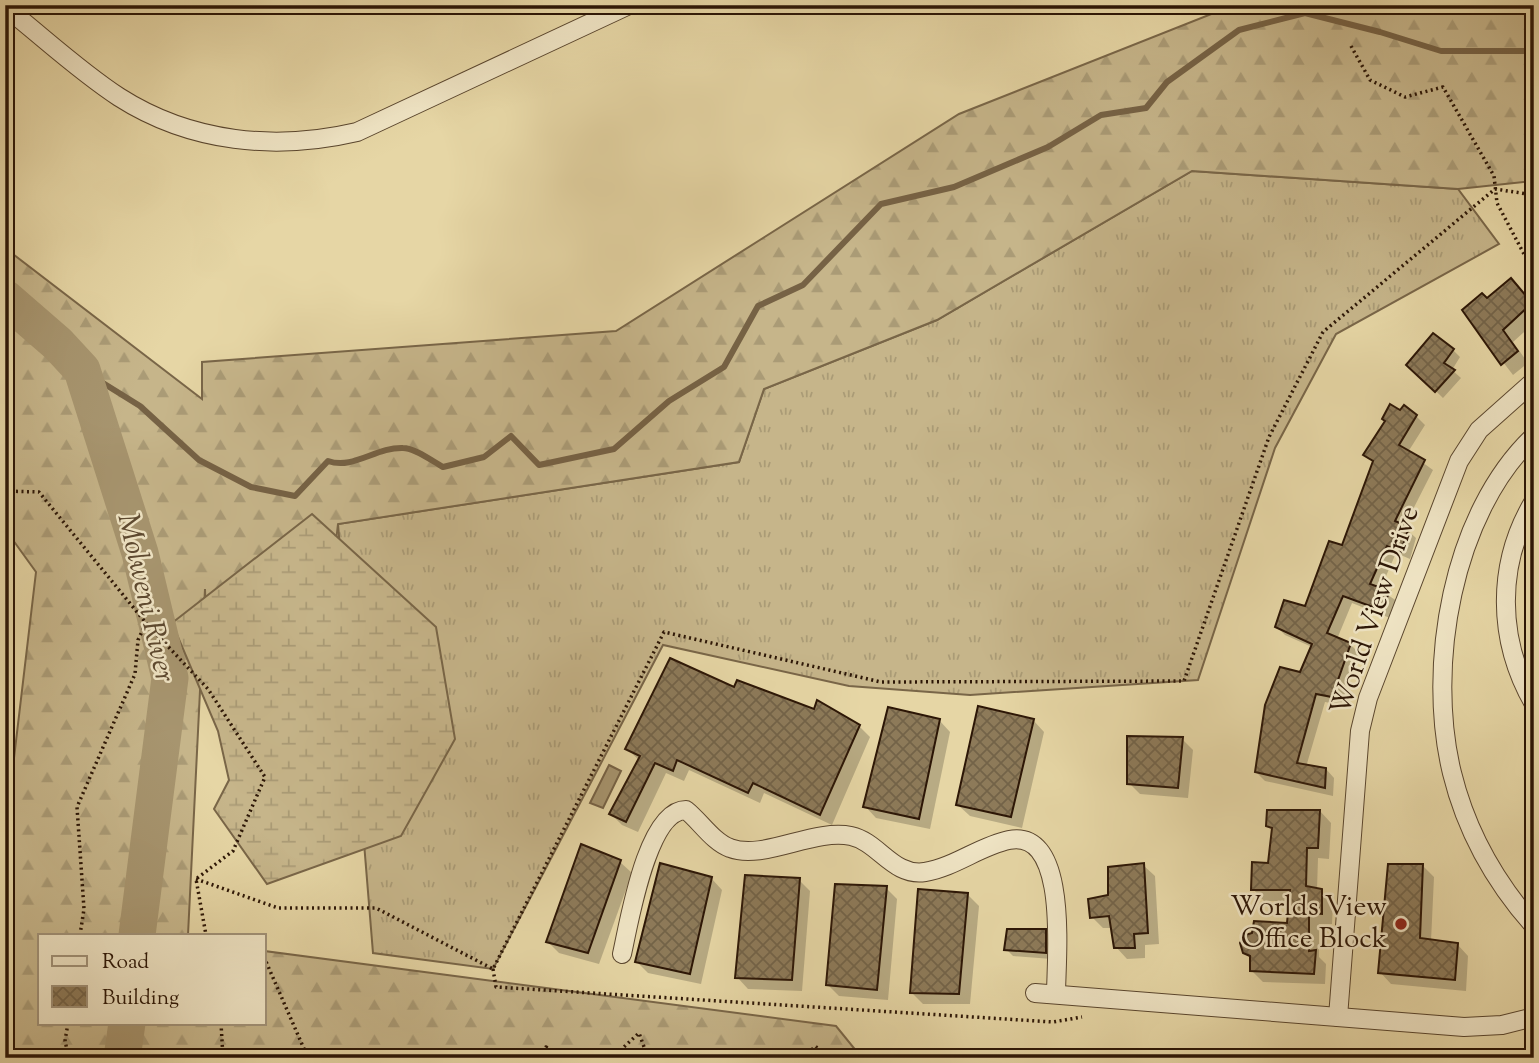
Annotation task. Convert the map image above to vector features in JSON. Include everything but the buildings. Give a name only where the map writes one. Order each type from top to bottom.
[{"type":"street","points":[[5,7],[119,97],[156,117],[227,139],[273,143],[330,138],[357,132],[629,5]]},
{"type":"street","name":"World View Drive","points":[[1338,1017],[1360,731],[1368,698],[1459,461],[1479,430],[1534,380]]},
{"type":"street","points":[[1534,436],[1502,476],[1478,516],[1467,543],[1452,598],[1443,690],[1445,733],[1452,773],[1466,818],[1508,895],[1534,926]]},
{"type":"street","points":[[1534,501],[1525,516],[1511,558],[1504,612],[1509,642],[1525,689],[1534,704]]},
{"type":"street","points":[[622,954],[641,873],[657,831],[665,819],[678,810],[686,810],[731,849],[751,850],[842,834],[861,839],[892,864],[917,873],[945,866],[994,845],[1020,839],[1037,848],[1052,875],[1056,917],[1056,994]]},
{"type":"street","points":[[1035,993],[1464,1027],[1502,1025],[1534,1017]]},
{"type":"path","points":[[1351,46],[1370,80],[1405,97],[1443,87],[1494,176],[1497,203],[1534,273]]},
{"type":"path","points":[[1086,998],[1086,1016],[1053,1022],[496,987],[493,969],[664,632],[881,682],[1184,681],[1269,437],[1323,332],[1495,189],[1534,195]]},
{"type":"path","points":[[5,491],[39,492],[146,623],[208,689],[265,777],[233,851],[196,879]]},
{"type":"path","points":[[80,934],[84,909],[77,807],[135,674],[138,640],[146,623]]},
{"type":"path","points":[[196,879],[278,908],[376,908],[493,969]]},
{"type":"path","points":[[196,879],[206,934]]},
{"type":"path","points":[[266,962],[308,1058]]},
{"type":"path","points":[[68,1024],[65,1041],[69,1058]]},
{"type":"path","points":[[221,1024],[223,1058]]},
{"type":"path","points":[[612,1058],[639,1033],[648,1058]]},
{"type":"path","points":[[805,1058],[815,1046],[830,1058]]},
{"type":"path","points":[[544,1058],[546,1047],[560,1058]]},
{"type":"green space","points":[[1234,5],[1534,5],[1534,181],[1458,189],[1192,171],[937,320],[764,389],[739,462],[338,524],[316,717],[208,689],[205,589],[188,934],[38,934],[38,1024],[266,1024],[266,951],[836,1026],[862,1058],[5,1058],[5,834],[36,572],[5,529],[5,248],[202,399],[202,362],[616,331],[959,114]]},
{"type":"green space","points":[[1192,171],[1458,189],[1499,244],[1336,334],[1275,448],[1198,680],[970,695],[849,686],[663,645],[493,969],[373,953],[338,524],[739,462],[764,389],[937,320]]},
{"type":"green space","points":[[312,514],[436,627],[455,739],[401,836],[267,884],[214,809],[229,780],[218,731],[172,623]]},
{"type":"shaded area","points":[[609,765],[621,771],[603,808],[590,803]]},
{"type":"waterway","points":[[82,370],[140,406],[199,460],[251,487],[295,496],[328,461],[346,463],[393,449],[413,450],[443,467],[484,457],[511,436],[539,465],[614,449],[669,401],[724,367],[758,306],[803,285],[881,204],[954,187],[1048,147],[1101,115],[1146,108],[1167,82],[1239,30],[1305,13],[1441,51],[1534,51]]},
{"type":"waterway","name":"Molweni River","points":[[5,298],[58,344],[82,370],[140,553],[170,678],[137,934]]},
{"type":"waterway","name":"Molweni River","points":[[122,1058],[127,1024]]},
{"type":"place","name":"Worlds View Office Block","points":[[1401,924]]}]
